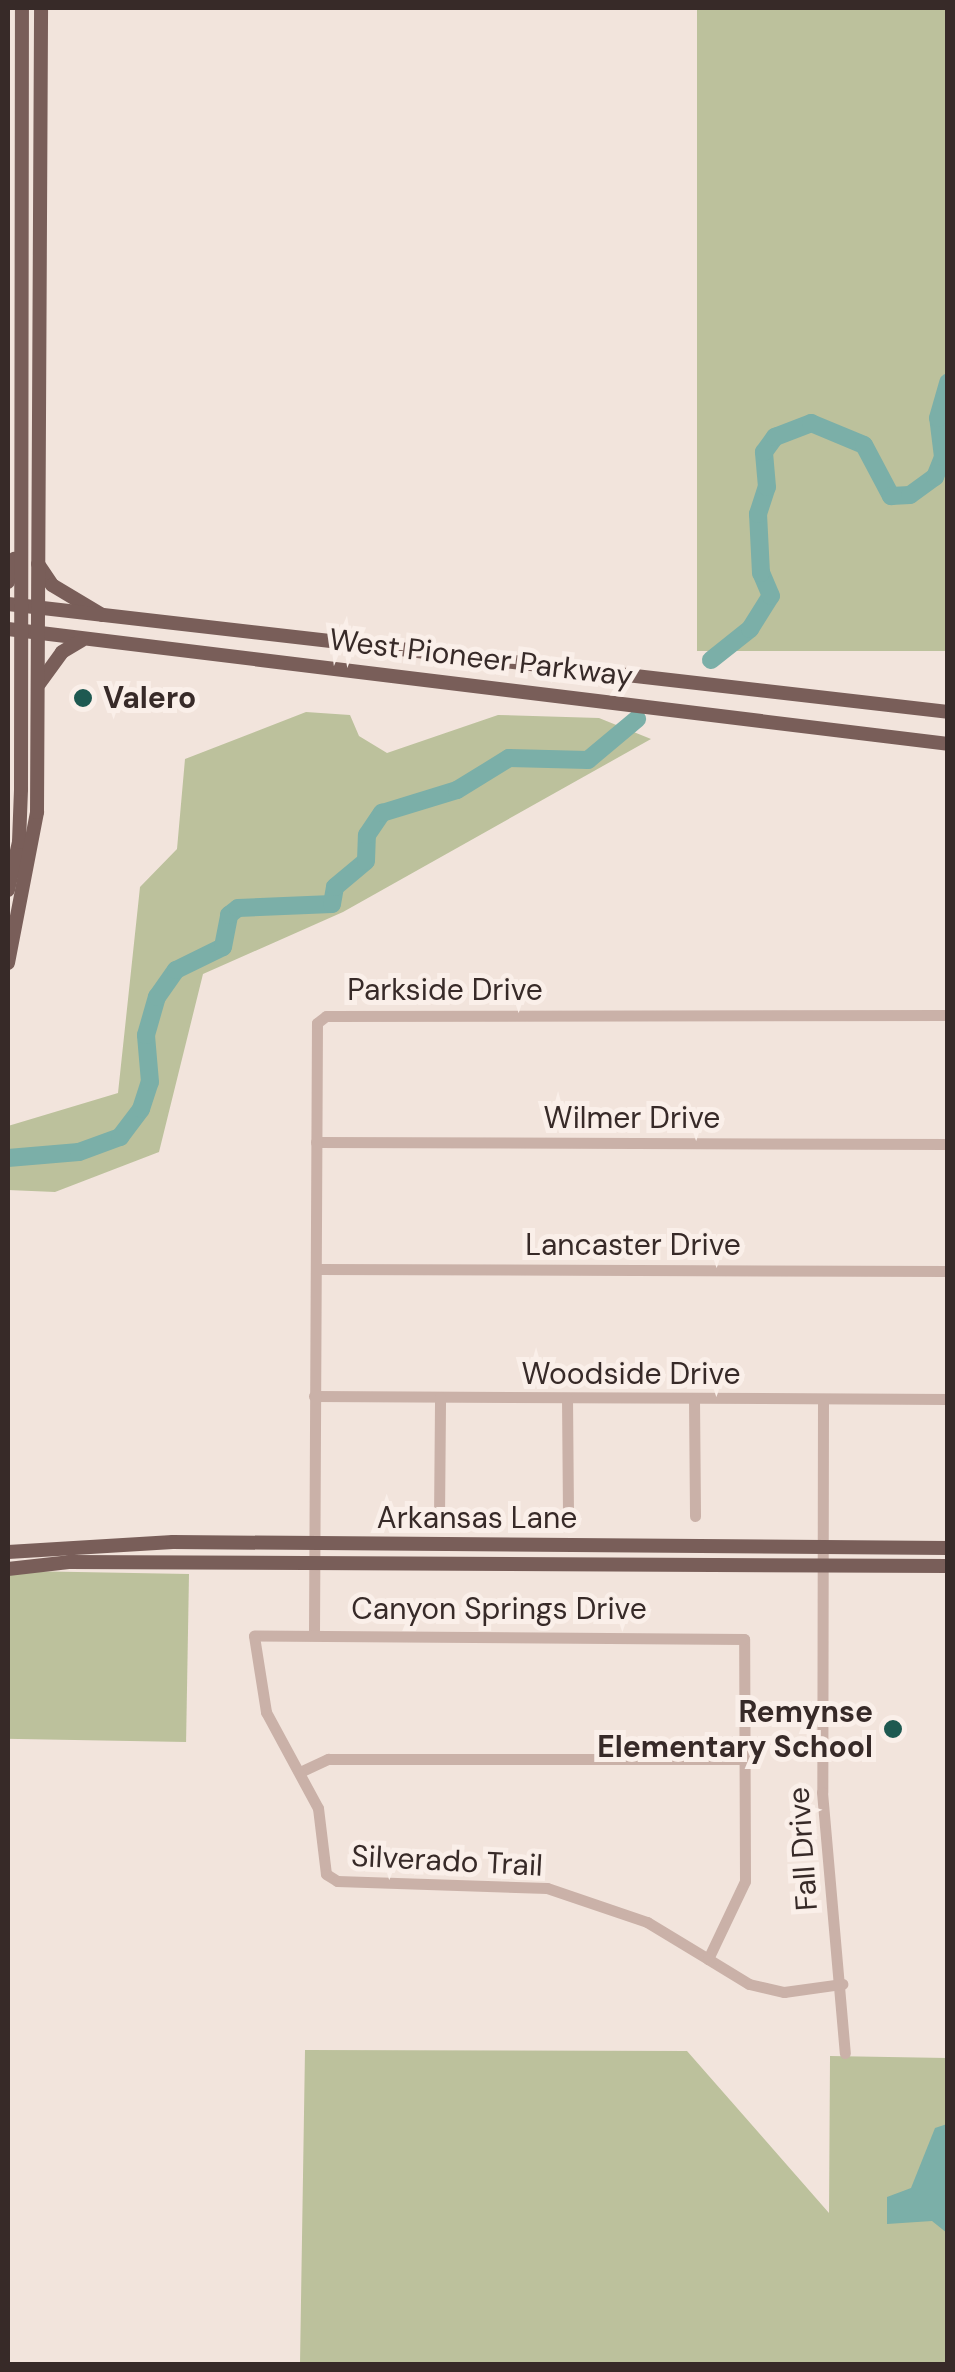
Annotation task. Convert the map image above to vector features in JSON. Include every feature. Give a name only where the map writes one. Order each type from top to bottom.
[{"type":"main road","points":[[8,963],[33,846],[37,689],[14,605],[20,524],[22,8]]},
{"type":"main road","points":[[8,890],[20,842],[22,631],[37,608],[41,8]]},
{"type":"main road","points":[[8,582],[20,524]]},
{"type":"main road","points":[[38,563],[52,584],[106,618]]},
{"type":"main road","name":"West Pioneer Parkway","points":[[14,605],[106,618],[302,634],[948,712]]},
{"type":"main road","name":"West Pioneer Parkway","points":[[22,631],[948,744]]},
{"type":"main road","points":[[37,689],[45,670],[82,640]]},
{"type":"main road","points":[[8,648],[21,666]]},
{"type":"main road","name":"Arkansas Lane","points":[[8,1552],[115,1544],[948,1548]]},
{"type":"main road","name":"Arkansas Lane","points":[[8,1568],[314,1562],[948,1566]]},
{"type":"street","name":"Parkside Drive","points":[[314,1634],[318,1269],[315,1032],[326,1016],[948,1015]]},
{"type":"street","name":"Wilmer Drive","points":[[316,1142],[948,1144]]},
{"type":"street","name":"Lancaster Drive","points":[[318,1269],[948,1271]]},
{"type":"street","name":"Woodside Drive","points":[[314,1396],[948,1399]]},
{"type":"street","points":[[438,1520],[440,1397]]},
{"type":"street","points":[[567,1398],[568,1516]]},
{"type":"street","points":[[694,1399],[695,1516]]},
{"type":"street","name":"Fall Drive","points":[[823,1400],[822,1792],[842,1984],[844,2053]]},
{"type":"street","name":"Canyon Springs Drive","points":[[302,1771],[266,1712],[254,1636],[744,1639],[746,1759]]},
{"type":"street","points":[[302,1771],[328,1759],[746,1759],[746,1882],[708,1959]]},
{"type":"street","name":"Silverado Trail","points":[[302,1771],[318,1808],[326,1874],[336,1881],[547,1888],[647,1922],[749,1984],[784,1992],[842,1984]]},
{"type":"green space","points":[[697,8],[947,8],[947,651],[697,651]]},
{"type":"green space","points":[[306,712],[350,715],[359,736],[387,753],[498,715],[599,718],[651,739],[343,912],[203,974],[159,1152],[55,1192],[8,1190],[8,1126],[118,1093],[140,887],[177,849],[185,759]]},
{"type":"green space","points":[[8,1571],[189,1574],[186,1742],[8,1739]]},
{"type":"green space","points":[[305,2050],[687,2051],[829,2213],[830,2056],[947,2058],[947,2364],[300,2364]]},
{"type":"water","points":[[947,2124],[947,2233],[932,2221],[887,2224],[887,2197],[911,2188],[935,2128]]},
{"type":"waterway","points":[[711,660],[750,629],[771,596],[761,573],[758,514],[767,487],[764,452],[775,437],[811,423],[864,445],[891,496],[910,495],[935,477],[943,457],[938,418],[948,382]]},
{"type":"waterway","points":[[8,1158],[79,1152],[120,1137],[141,1109],[150,1082],[146,1035],[157,997],[176,970],[223,947],[229,915],[238,908],[332,904],[335,887],[366,861],[367,835],[382,813],[457,790],[509,758],[588,760],[637,719]]},
{"type":"place","name":"Valero","points":[[83,698]]},
{"type":"place","name":"Remynse Elementary School","points":[[893,1729]]}]
